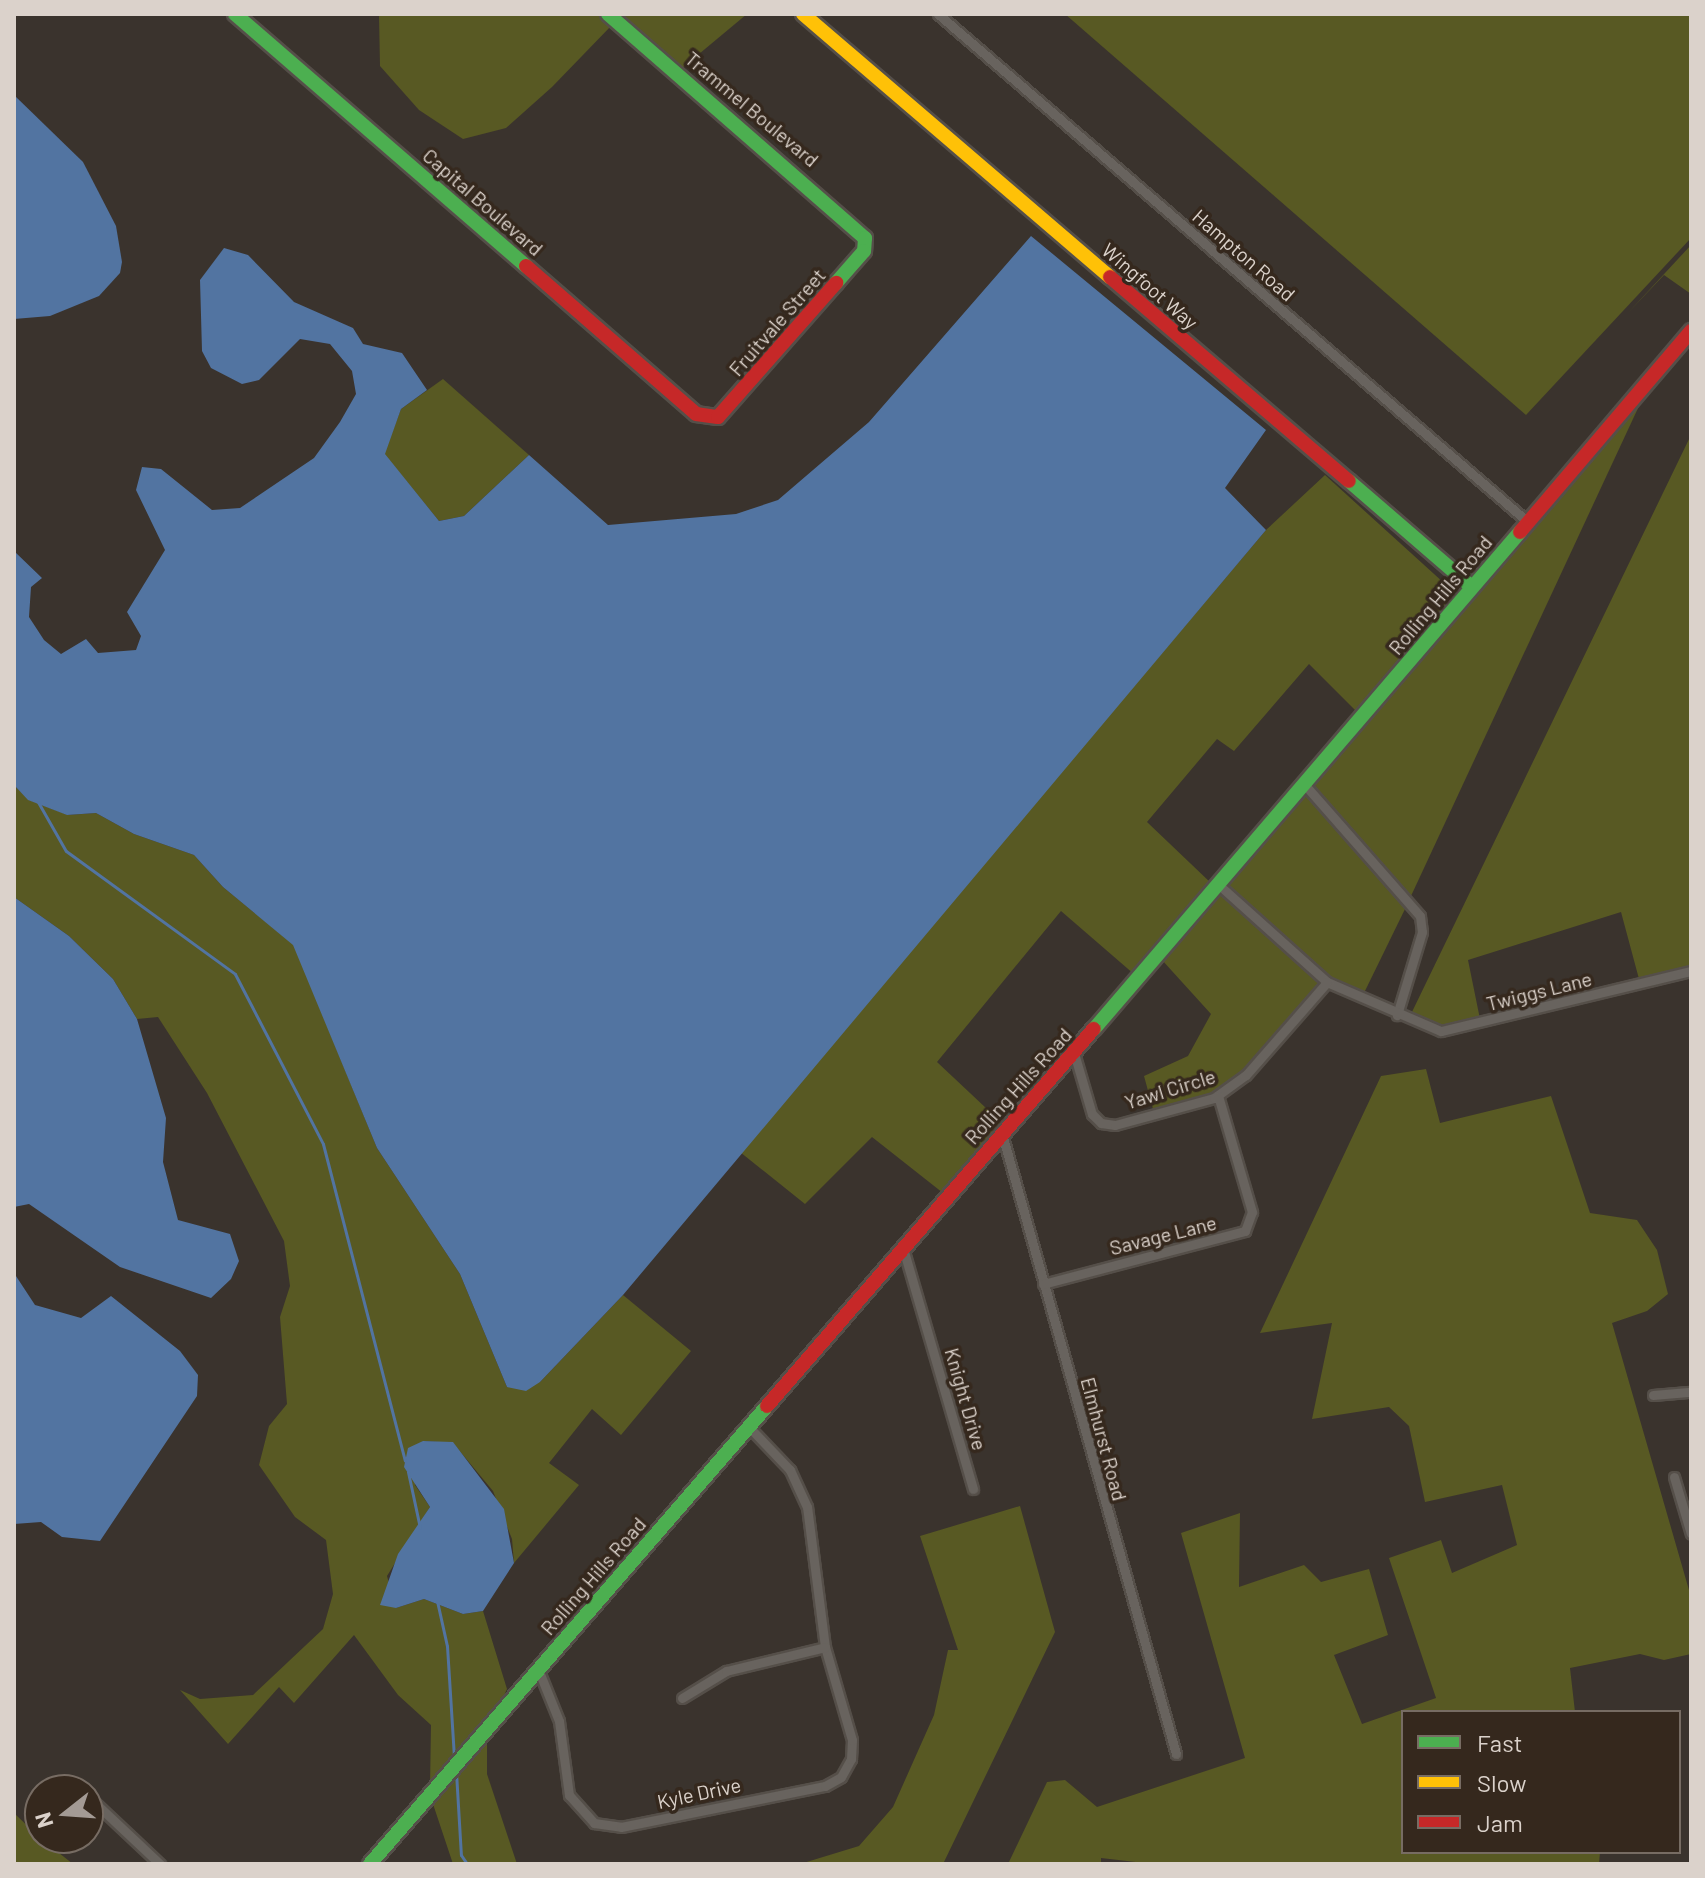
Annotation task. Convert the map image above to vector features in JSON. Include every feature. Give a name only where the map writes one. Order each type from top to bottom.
[{"type":"street","name":"Capital Boulevard","points":[[235,14],[706,418]]},
{"type":"street","name":"Trammel Boulevard","points":[[608,14],[836,208],[865,238]]},
{"type":"street","name":"Wingfoot Way","points":[[803,14],[1472,587]]},
{"type":"street","name":"Hampton Road","points":[[938,14],[1528,522]]},
{"type":"street","name":"Fruitvale Street","points":[[706,418],[724,413],[864,251],[865,238]]},
{"type":"street","name":"Rolling Hills Road","points":[[370,1864],[1219,885],[1691,331]]},
{"type":"street","points":[[1219,885],[1327,982],[1397,1015],[1422,932],[1420,916],[1305,785]]},
{"type":"street","name":"Twiggs Lane","points":[[1397,1015],[1451,1031],[1691,971]]},
{"type":"street","name":"Yawl Circle","points":[[1074,1053],[1092,1114],[1108,1126],[1218,1096],[1246,1075],[1327,982]]},
{"type":"street","name":"Savage Lane","points":[[1043,1284],[1245,1231],[1252,1212],[1218,1096]]},
{"type":"street","name":"Elmhurst Road","points":[[1002,1134],[1176,1754]]},
{"type":"street","name":"Knight Drive","points":[[903,1248],[973,1489]]},
{"type":"street","points":[[1653,1395],[1691,1392]]},
{"type":"street","name":"Kyle Drive","points":[[538,1669],[559,1721],[573,1804],[594,1823],[621,1827],[825,1786],[841,1777],[851,1759],[852,1740],[825,1647],[801,1491],[782,1460],[749,1427]]},
{"type":"street","points":[[1674,1477],[1691,1534]]},
{"type":"street","points":[[682,1698],[726,1671],[825,1647]]},
{"type":"street","points":[[104,1811],[160,1864]]},
{"type":"shaded area","points":[[379,14],[599,14],[612,25],[552,87],[506,128],[463,139],[419,110],[380,66]]},
{"type":"shaded area","points":[[617,14],[747,14],[681,69]]},
{"type":"shaded area","points":[[1065,14],[1691,14],[1691,238],[1526,415]]},
{"type":"shaded area","points":[[1691,245],[1691,294],[1664,275],[1626,315]]},
{"type":"shaded area","points":[[443,379],[529,455],[464,516],[439,521],[384,454],[401,409]]},
{"type":"shaded area","points":[[1646,391],[1411,896],[1312,784]]},
{"type":"shaded area","points":[[1691,435],[1691,966],[1639,979],[1621,912],[1468,960],[1480,1019],[1443,1026],[1411,1014]]},
{"type":"shaded area","points":[[1325,475],[1455,593],[1464,588],[1359,714],[1309,664],[1234,751],[1217,739],[1147,822],[1212,884],[1135,975],[1061,911],[937,1062],[1003,1124],[943,1193],[872,1137],[805,1204],[740,1152],[1266,530]]},
{"type":"shaded area","points":[[14,785],[29,800],[68,815],[96,813],[134,834],[194,855],[223,887],[294,945],[377,1148],[460,1274],[507,1387],[540,1382],[623,1295],[691,1351],[621,1435],[592,1409],[549,1463],[579,1485],[514,1563],[512,1539],[493,1491],[453,1443],[423,1441],[415,1485],[430,1507],[387,1576],[396,1608],[424,1599],[463,1614],[483,1611],[507,1689],[498,1709],[430,1787],[431,1725],[398,1695],[354,1635],[294,1703],[279,1687],[228,1744],[180,1690],[200,1699],[253,1695],[323,1629],[333,1594],[326,1540],[295,1517],[259,1465],[269,1426],[287,1404],[280,1317],[290,1286],[284,1241],[207,1093],[158,1017],[137,1019],[113,979],[69,936],[14,897]]},
{"type":"shaded area","points":[[1305,793],[1406,907],[1364,993],[1331,978],[1227,885]]},
{"type":"shaded area","points":[[1219,893],[1319,983],[1233,1081],[1212,1093],[1153,1109],[1144,1076],[1188,1056],[1211,1014],[1162,960]]},
{"type":"shaded area","points":[[1426,1069],[1440,1123],[1551,1096],[1590,1213],[1637,1220],[1657,1250],[1668,1294],[1647,1311],[1612,1323],[1691,1597],[1691,1654],[1664,1660],[1640,1654],[1570,1668],[1575,1710],[1402,1710],[1436,1698],[1389,1558],[1441,1540],[1452,1573],[1517,1545],[1502,1485],[1425,1502],[1409,1426],[1389,1407],[1312,1419],[1332,1323],[1260,1333],[1381,1076]]},
{"type":"shaded area","points":[[1020,1506],[1055,1632],[943,1864],[800,1864],[859,1846],[893,1807],[934,1715],[948,1650],[958,1650],[920,1536]]},
{"type":"shaded area","points":[[1240,1513],[1239,1587],[1304,1565],[1321,1582],[1369,1569],[1388,1635],[1334,1655],[1362,1724],[1401,1710],[1401,1854],[1600,1854],[1599,1864],[1153,1864],[1101,1858],[1101,1864],[1008,1864],[1047,1782],[1065,1780],[1097,1807],[1245,1758],[1181,1533]]},
{"type":"shaded area","points":[[487,1738],[487,1774],[517,1864],[453,1864],[432,1801]]},
{"type":"shaded area","points":[[14,1813],[24,1823],[24,1854],[60,1854],[73,1864],[14,1864]]},
{"type":"water","points":[[14,95],[83,162],[116,226],[122,262],[120,273],[99,296],[50,316],[14,319]]},
{"type":"water","points":[[1031,236],[1266,430],[1225,488],[1266,530],[623,1295],[540,1382],[526,1391],[507,1387],[460,1274],[377,1148],[293,945],[223,887],[194,855],[134,834],[96,813],[67,815],[28,800],[14,785],[14,551],[42,578],[31,587],[29,617],[44,640],[61,654],[86,639],[98,653],[136,650],[141,636],[127,612],[165,550],[136,490],[142,467],[161,469],[212,510],[240,508],[314,458],[340,422],[356,394],[352,371],[330,344],[300,339],[259,380],[242,384],[211,368],[202,351],[200,280],[224,248],[248,255],[294,302],[353,328],[363,344],[402,353],[427,390],[401,409],[385,454],[439,521],[464,516],[529,455],[608,525],[736,514],[778,500],[869,422]]},
{"type":"water","points":[[14,897],[69,936],[113,979],[137,1019],[166,1118],[163,1162],[178,1220],[230,1234],[239,1261],[231,1279],[211,1298],[120,1267],[29,1204],[14,1207]]},
{"type":"water","points":[[14,1273],[35,1305],[81,1318],[111,1296],[180,1351],[198,1375],[197,1396],[100,1541],[62,1537],[41,1522],[14,1524]]},
{"type":"water","points":[[423,1441],[453,1442],[504,1509],[514,1563],[483,1611],[463,1614],[424,1599],[396,1608],[380,1605],[398,1554],[430,1507],[404,1467],[408,1448]]},
{"type":"waterway","points":[[38,802],[66,851],[235,974],[323,1144],[405,1461]]},
{"type":"waterway","points":[[408,1472],[420,1528]]},
{"type":"waterway","points":[[437,1601],[447,1646],[454,1756]]},
{"type":"waterway","points":[[456,1772],[461,1855],[467,1864]]},
{"type":"waterway","points":[[1269,1864],[1274,1864]]},
{"type":"traffic: fast","points":[[235,14],[526,266]]},
{"type":"traffic: fast","points":[[608,14],[865,238],[864,251],[836,283]]},
{"type":"traffic: fast","points":[[1349,481],[1472,587]]},
{"type":"traffic: fast","points":[[1094,1029],[1520,532]]},
{"type":"traffic: fast","points":[[370,1864],[767,1406]]},
{"type":"traffic: slow","points":[[803,14],[1110,277]]},
{"type":"traffic: jam","points":[[526,266],[696,414],[718,417],[836,283]]},
{"type":"traffic: jam","points":[[1110,277],[1349,481]]},
{"type":"traffic: jam","points":[[1520,532],[1691,331]]},
{"type":"traffic: jam","points":[[767,1406],[1094,1029]]}]
